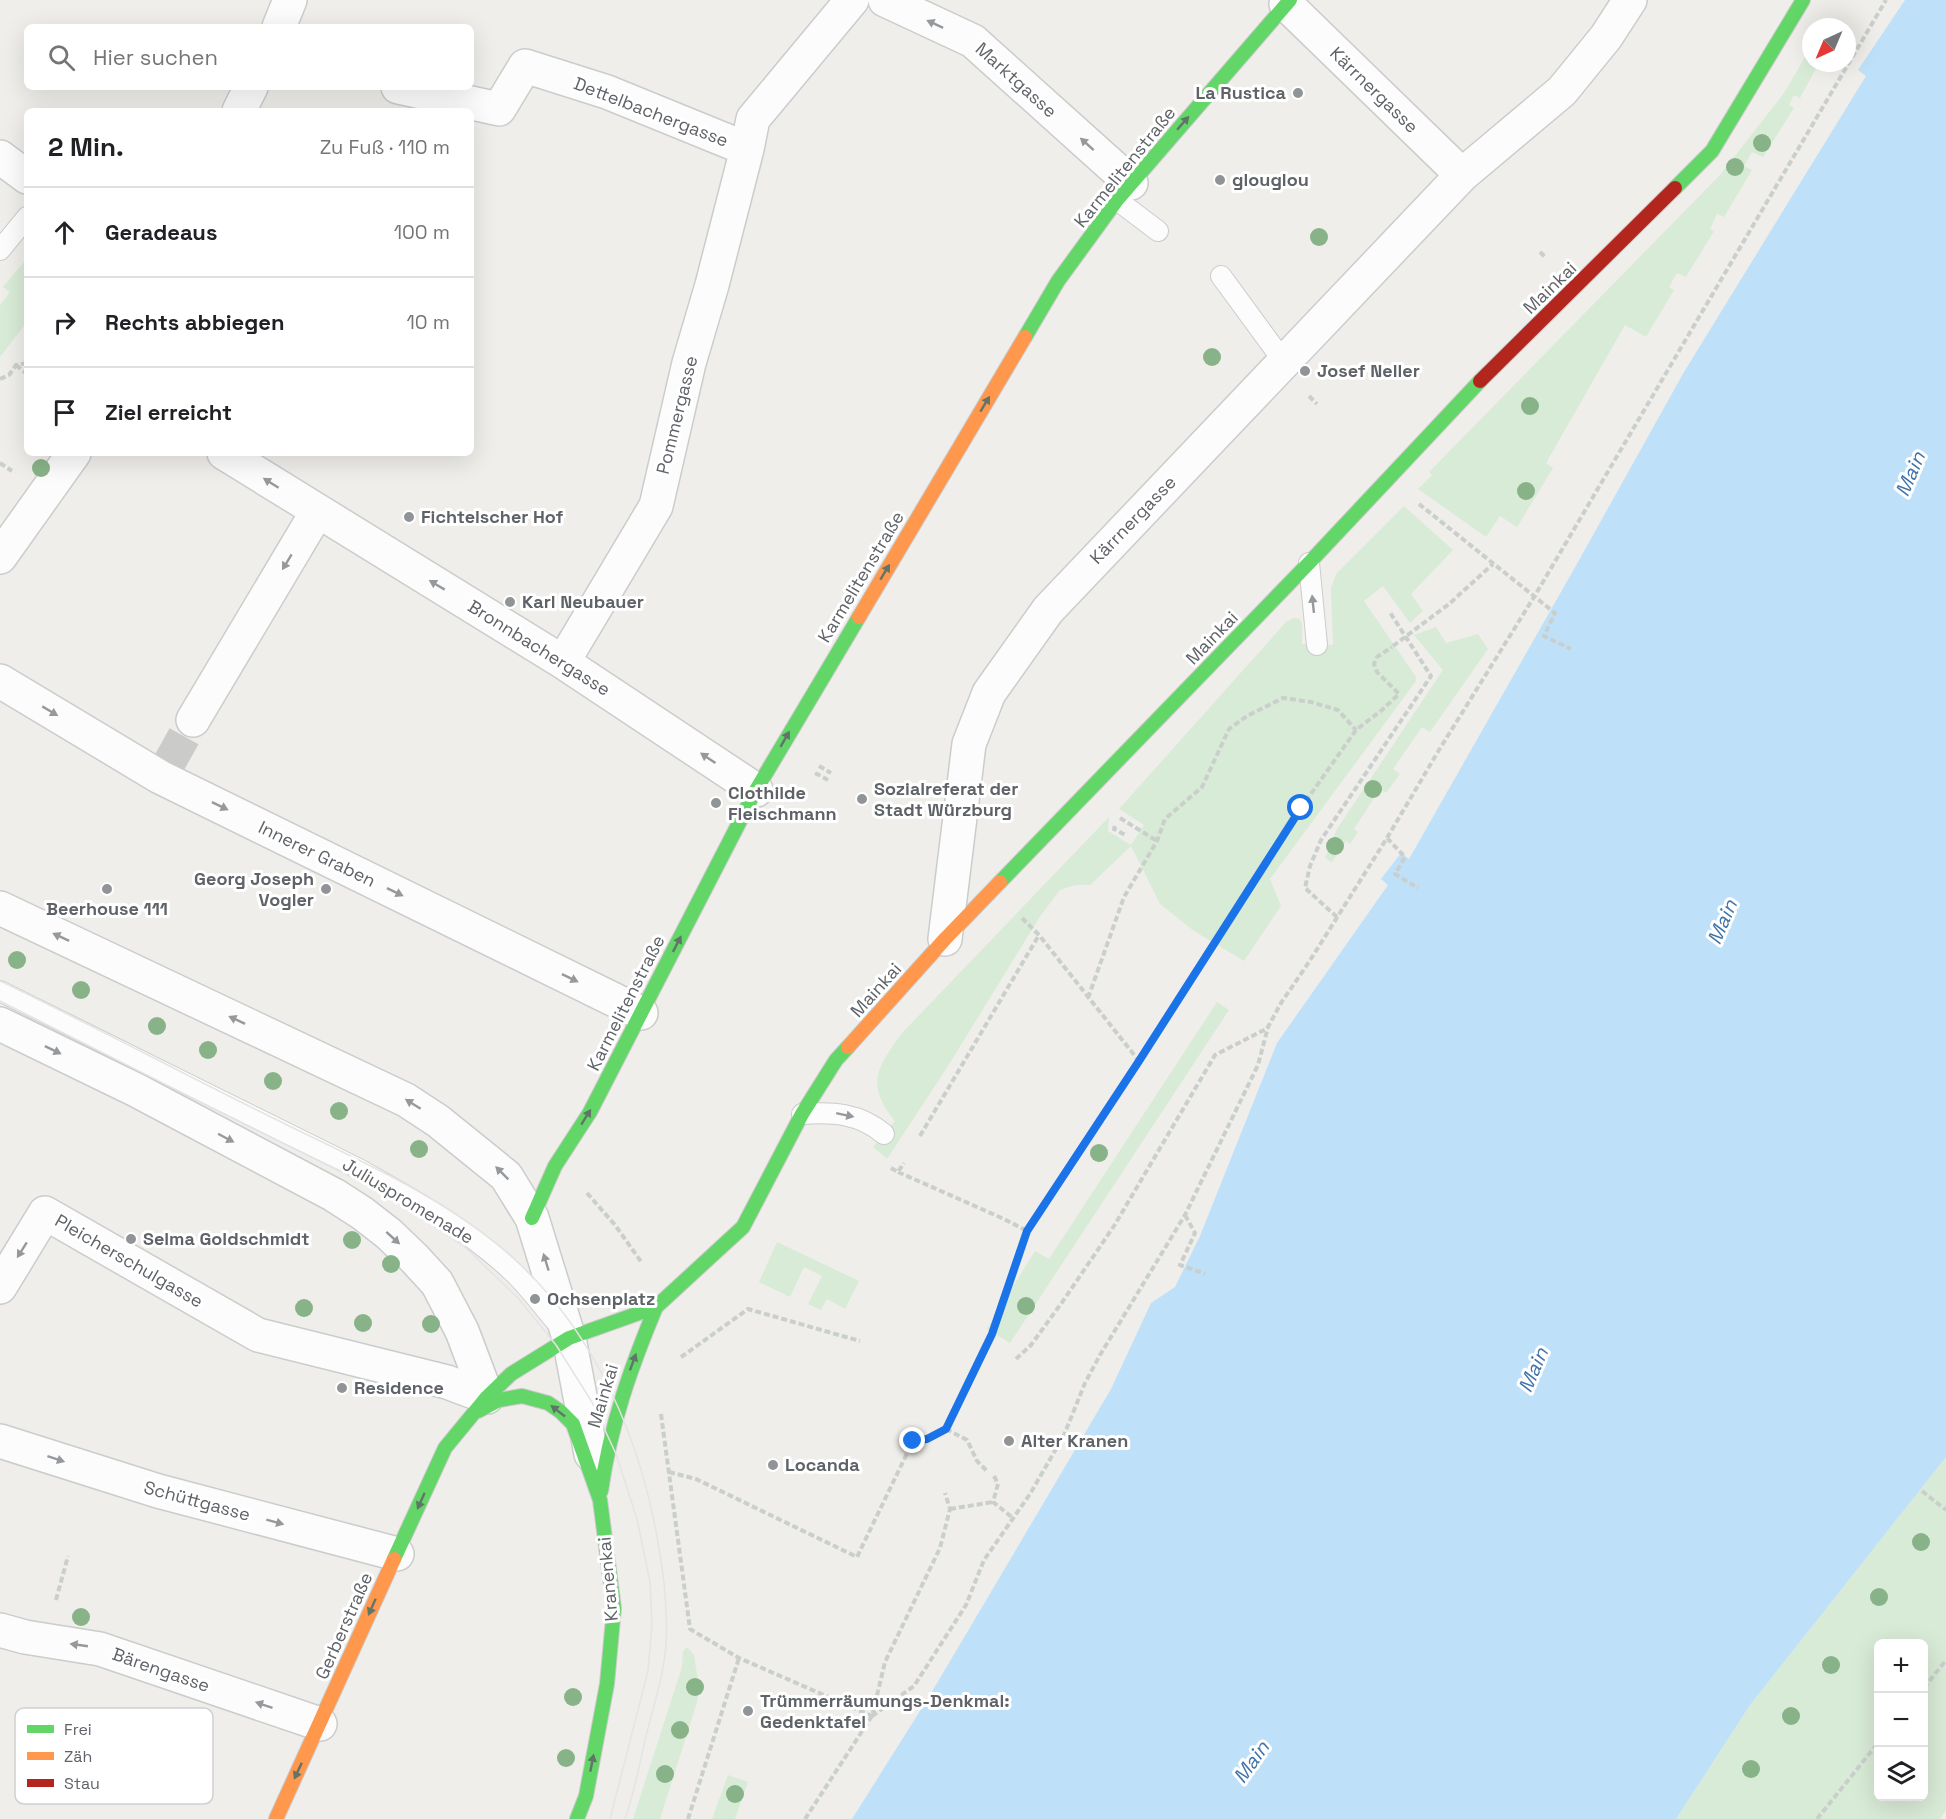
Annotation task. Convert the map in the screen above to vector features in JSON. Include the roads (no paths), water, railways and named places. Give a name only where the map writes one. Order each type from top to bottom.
[{"type":"street","name":"Dettelbachergasse","points":[[412,90],[499,109],[525,66],[607,92],[747,149],[753,119],[852,0]]},
{"type":"street","name":"Marktgasse","points":[[885,0],[973,41],[1124,191]]},
{"type":"street","name":"Kärrnergasse","points":[[945,939],[969,744],[989,693],[1048,610],[1462,176],[1562,90],[1606,37],[1630,0]]},
{"type":"street","name":"Mainkai","points":[[569,1338],[656,1307],[743,1227],[802,1114],[836,1060],[945,939],[1390,478],[1482,379],[1712,151],[1761,74],[1803,0]]},
{"type":"street","name":"Karmelitenstraße","points":[[532,1218],[555,1166],[590,1112],[756,790],[1052,291],[1124,191],[1288,2]]},
{"type":"street","name":"Kärrnergasse","points":[[1288,2],[1462,176]]},
{"type":"street","points":[[240,108],[250,90]]},
{"type":"street","name":"Pommergasse","points":[[563,662],[656,506],[689,363],[747,149]]},
{"type":"street","points":[[0,157],[24,175]]},
{"type":"street","points":[[0,557],[72,456]]},
{"type":"street","name":"Bronnbachergasse","points":[[229,456],[563,662],[756,790]]},
{"type":"street","points":[[193,720],[317,512]]},
{"type":"street","name":"Innerer Graben","points":[[0,681],[164,771],[641,1013]]},
{"type":"street","points":[[0,908],[406,1100],[438,1121],[506,1176],[532,1218],[569,1338]]},
{"type":"street","name":"Juliuspromenade","points":[[0,1024],[136,1090],[334,1195],[362,1213],[414,1258],[437,1283],[462,1331],[487,1397]]},
{"type":"street","name":"Pleicherschulgasse","points":[[0,1287],[45,1213],[258,1335],[447,1382],[487,1397]]},
{"type":"street","name":"Mainkai","points":[[600,1500],[604,1465],[618,1405],[634,1357],[656,1307]]},
{"type":"street","name":"Gerberstraße","points":[[276,1819],[445,1448],[487,1397],[511,1374],[569,1338]]},
{"type":"street","name":"Kranenkai","points":[[569,1338],[600,1500],[614,1608],[607,1684],[586,1796],[577,1819]]},
{"type":"street","name":"Gerberstraße","points":[[445,1448],[478,1410],[513,1397],[532,1397],[548,1403],[561,1412],[573,1425],[600,1500]]},
{"type":"street","name":"Schüttgasse","points":[[0,1441],[158,1491],[397,1554]]},
{"type":"street","name":"Bärengasse","points":[[0,1630],[25,1637],[100,1649],[320,1724]]},
{"type":"lane","points":[[1124,191],[1158,231]]},
{"type":"lane","points":[[0,250],[24,221]]},
{"type":"lane","points":[[1221,276],[1284,362]]},
{"type":"lane","points":[[1309,562],[1317,645]]},
{"type":"lane","name":"Juliuspromenade","points":[[0,991],[359,1169],[415,1201],[470,1236],[516,1275],[569,1338]]},
{"type":"lane","points":[[802,1114],[828,1112],[850,1115],[884,1134]]},
{"type":"water","name":"Main","points":[[1905,0],[1946,0],[1946,1457],[1750,1705],[1676,1819],[852,1819],[930,1695],[1111,1389],[1151,1303],[1175,1287],[1200,1236],[1277,1043],[1388,885],[1381,879],[1401,853],[1409,859],[1684,372],[1866,76],[1858,70]]},
{"type":"tunnel","points":[[168,765],[193,720]]},
{"type":"tram line","points":[[0,981],[417,1190],[497,1244],[529,1273],[557,1305],[582,1340],[603,1376],[621,1415],[648,1496],[663,1577],[666,1604],[666,1644],[663,1666],[635,1787],[625,1819]]},
{"type":"tram line","points":[[0,1001],[355,1178],[409,1210],[464,1246],[518,1298],[556,1345],[592,1402],[616,1454],[637,1519],[650,1582],[652,1624],[648,1671],[610,1819]]},
{"type":"place","name":"La Rustica","points":[[1298,93]]},
{"type":"place","name":"glouglou","points":[[1220,180]]},
{"type":"place","name":"Josef Neller","points":[[1305,371]]},
{"type":"place","name":"Fichtelscher Hof","points":[[409,517]]},
{"type":"place","name":"Karl Neubauer","points":[[510,602]]},
{"type":"place","name":"Sozialreferat der Stadt Würzburg","points":[[862,799]]},
{"type":"place","name":"Clothilde Fleischmann","points":[[716,803]]},
{"type":"place","name":"Beerhouse 111","points":[[107,889]]},
{"type":"place","name":"Georg Joseph Vogler","points":[[326,889]]},
{"type":"place","name":"Selma Goldschmidt","points":[[131,1239]]},
{"type":"place","name":"Ochsenplatz","points":[[535,1299]]},
{"type":"place","name":"Residence","points":[[342,1388]]},
{"type":"place","name":"Alter Kranen","points":[[1009,1441]]},
{"type":"place","name":"Locanda","points":[[773,1465]]},
{"type":"place","name":"Trümmerräumungs-Denkmal: Gedenktafel","points":[[748,1711]]}]
